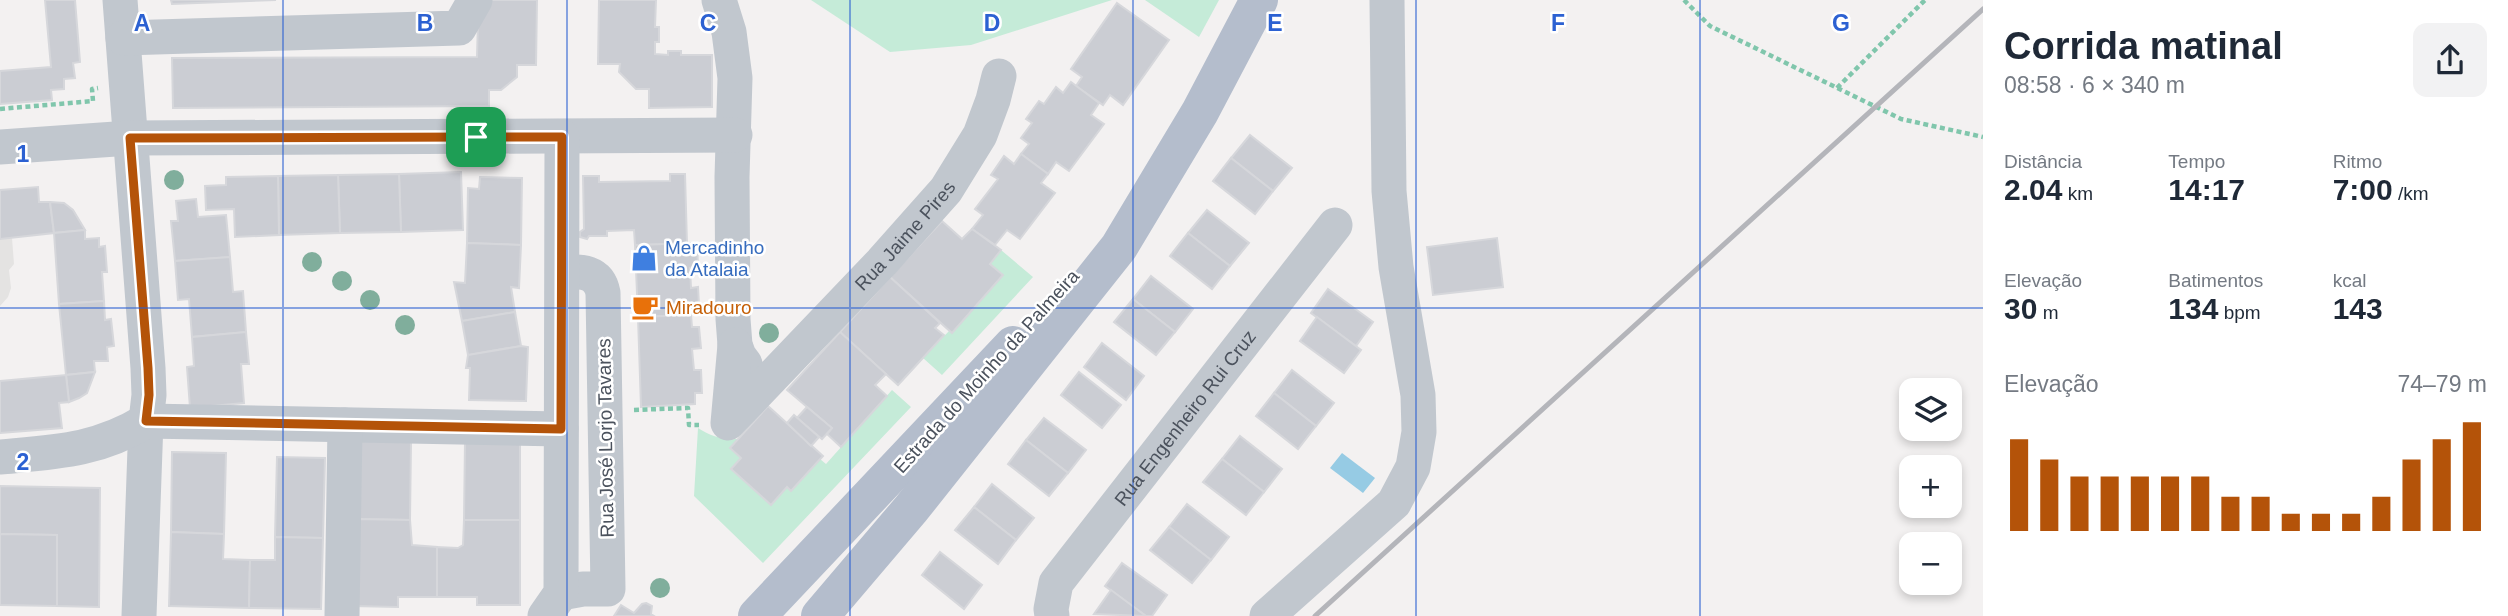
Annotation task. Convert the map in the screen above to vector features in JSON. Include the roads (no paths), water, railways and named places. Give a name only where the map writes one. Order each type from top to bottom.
[{"type":"main road","name":"Estrada do Moinho da Palmeira","points":[[822,616],[920,499],[1119,247],[1200,112],[1259,0]]},
{"type":"main road","name":"Estrada do Moinho da Palmeira","points":[[757,616],[1053,302],[1200,112]]},
{"type":"street","points":[[120,0],[149,395],[139,616]]},
{"type":"street","points":[[123,38],[459,28],[475,0]]},
{"type":"street","points":[[719,0],[729,32],[735,78],[732,177],[735,345],[739,356],[750,368],[774,374]]},
{"type":"street","points":[[1267,616],[1394,503],[1413,467],[1419,432],[1418,395],[1396,267],[1389,191],[1387,0]]},
{"type":"street","name":"Rua Jaime Pires","points":[[735,345],[728,423],[882,262],[946,190],[987,120],[999,76]]},
{"type":"street","points":[[0,147],[130,138],[735,135]]},
{"type":"street","name":"Rua José Lorjo Tavares","points":[[562,137],[561,429],[553,604],[583,589],[608,589],[601,285],[597,278],[589,273],[563,272]]},
{"type":"street","name":"Rua Engenheiro Rui Cruz","points":[[1052,616],[1056,583],[1335,225]]},
{"type":"street","points":[[0,457],[88,447],[118,437],[146,421],[561,429]]},
{"type":"street","points":[[342,616],[345,425]]},
{"type":"street","points":[[778,616],[804,590],[894,472]]},
{"type":"water","points":[[1342,453],[1375,478],[1363,493],[1330,468]]},
{"type":"railway","points":[[1315,616],[1983,9]]},
{"type":"place","name":"Mercadinho da Atalaia","points":[[644,258]]},
{"type":"place","name":"Miradouro","points":[[645,307]]}]
